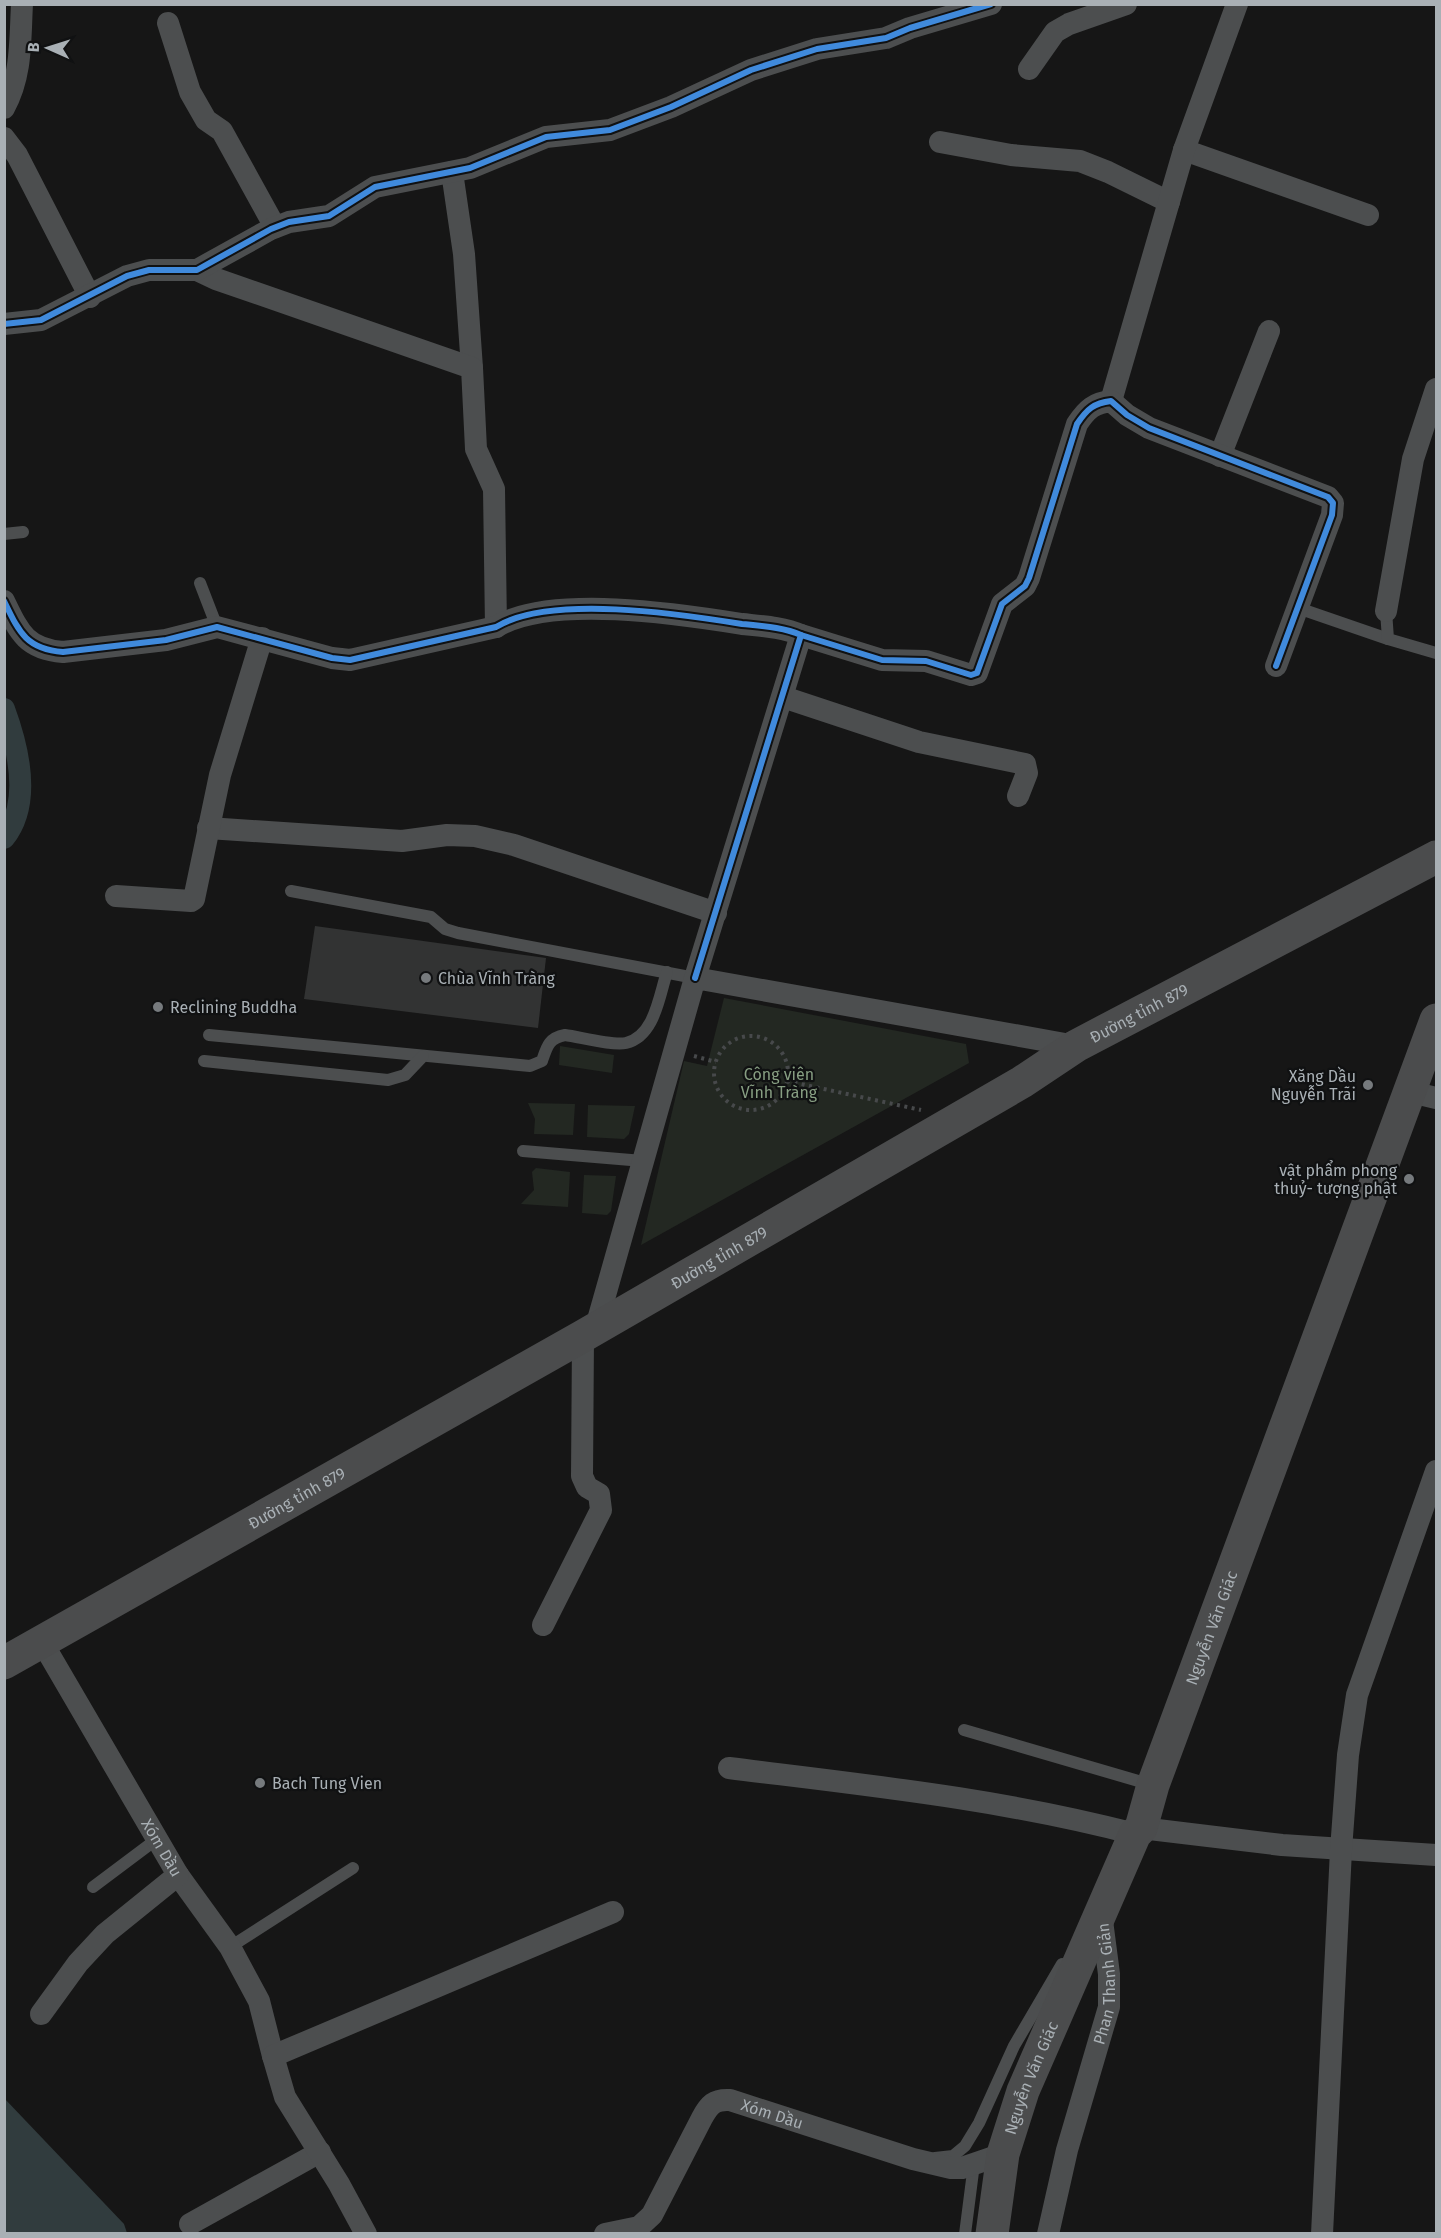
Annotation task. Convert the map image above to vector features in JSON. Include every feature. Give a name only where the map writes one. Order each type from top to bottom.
[{"type":"main road","name":"Đường tỉnh 879","points":[[4,1663],[1023,1082],[1076,1046],[1437,857]]},
{"type":"main road","name":"Nguyễn Văn Giác","points":[[992,2234],[989,2159],[1138,1831],[1424,1095],[1437,1020]]},
{"type":"street","points":[[4,108],[13,92],[18,70],[22,4]]},
{"type":"street","points":[[197,270],[275,227],[329,216],[375,187],[470,168],[546,137],[609,130],[670,107],[751,70],[817,49],[886,38],[910,28],[991,4]]},
{"type":"street","points":[[1111,401],[1184,150],[1237,4]]},
{"type":"street","points":[[1029,69],[1055,32],[1116,6]]},
{"type":"street","points":[[168,23],[190,92],[206,120],[222,131],[275,227]]},
{"type":"street","points":[[4,138],[16,155],[90,297]]},
{"type":"street","points":[[940,142],[1011,155],[1080,161],[1169,202]]},
{"type":"street","points":[[1184,150],[1368,215]]},
{"type":"street","points":[[452,172],[464,254],[476,449],[494,489],[496,627]]},
{"type":"street","points":[[4,324],[41,320],[90,297],[127,276],[149,270],[197,270],[216,279],[472,368]]},
{"type":"street","points":[[1220,456],[1269,331]]},
{"type":"street","points":[[1386,611],[1413,459],[1437,389]]},
{"type":"street","points":[[4,601],[17,629],[31,644],[46,651],[63,652],[166,640],[217,627],[332,658],[350,660],[496,627],[512,617],[574,609],[673,614],[801,635],[882,660],[926,661],[971,675],[977,673],[1002,604],[1025,586],[1029,578],[1077,424],[1086,411],[1097,403],[1111,401],[1127,415],[1149,428],[1328,497],[1333,503],[1332,515],[1276,666]]},
{"type":"street","points":[[543,1625],[601,1510],[599,1494],[587,1487],[582,1476],[584,1395],[589,1331],[643,1161],[695,978],[801,635]]},
{"type":"street","points":[[116,896],[191,901],[195,899],[220,775],[262,638]]},
{"type":"street","points":[[783,697],[919,742],[1025,764],[1027,773],[1018,796]]},
{"type":"street","points":[[208,828],[402,841],[447,835],[476,836],[514,845],[716,913]]},
{"type":"street","points":[[695,978],[1076,1046]]},
{"type":"street","points":[[1322,2234],[1341,1850],[1348,1755],[1357,1695],[1437,1471]]},
{"type":"street","name":"Xóm Dầu","points":[[42,1642],[178,1875],[230,1947],[259,2001],[285,2097],[320,2152],[366,2234]]},
{"type":"street","points":[[729,1768],[977,1800],[1138,1831],[1341,1850],[1437,1855]]},
{"type":"street","points":[[41,2014],[78,1963],[105,1934],[178,1875]]},
{"type":"street","name":"Phan Thanh Giản","points":[[1048,2234],[1067,2150],[1109,2007],[1109,1974],[1101,1911]]},
{"type":"street","points":[[273,2056],[613,1912]]},
{"type":"street","name":"Xóm Dầu","points":[[605,2234],[639,2227],[652,2215],[702,2118],[710,2105],[720,2099],[730,2100],[913,2159],[951,2168],[989,2159]]},
{"type":"street","points":[[190,2224],[320,2152]]},
{"type":"lane","points":[[4,534],[23,532]]},
{"type":"lane","points":[[200,583],[217,627]]},
{"type":"lane","points":[[1298,608],[1437,653]]},
{"type":"lane","points":[[1386,611],[1388,639]]},
{"type":"lane","points":[[291,891],[431,917],[445,929],[458,933],[695,978]]},
{"type":"lane","points":[[209,1035],[530,1066],[542,1060],[548,1042],[555,1037],[565,1035],[625,1043],[640,1036],[650,1024],[667,972]]},
{"type":"lane","points":[[204,1061],[388,1080],[405,1075],[423,1056]]},
{"type":"lane","points":[[523,1151],[643,1161]]},
{"type":"lane","points":[[964,1730],[1154,1785]]},
{"type":"lane","points":[[93,1887],[157,1839]]},
{"type":"lane","points":[[230,1947],[353,1868]]},
{"type":"lane","name":"Phan Thanh Giản","points":[[913,2159],[953,2156],[965,2146],[979,2123],[1020,2037],[1071,1949],[1101,1911]]},
{"type":"lane","points":[[965,2234],[989,2159]]},
{"type":"path","points":[[758,1036],[778,1048],[785,1058],[787,1081],[782,1093],[768,1105],[751,1110],[738,1107],[720,1092],[715,1068],[718,1056],[735,1040],[758,1036]]},
{"type":"path","points":[[787,1081],[959,1118]]},
{"type":"green space","name":"Công viên Vĩnh Tràng","points":[[724,998],[966,1044],[969,1063],[641,1245],[684,1061],[707,1066]]},
{"type":"green space","points":[[560,1046],[614,1055],[612,1073],[559,1065]]},
{"type":"green space","points":[[528,1103],[575,1104],[573,1135],[534,1134],[535,1119]]},
{"type":"green space","points":[[588,1105],[635,1106],[629,1134],[624,1139],[587,1137]]},
{"type":"green space","points":[[536,1168],[570,1172],[568,1207],[521,1204],[534,1190],[532,1172]]},
{"type":"green space","points":[[584,1175],[616,1176],[611,1211],[607,1215],[582,1213]]},
{"type":"shaded area","points":[[4,2098],[124,2224],[127,2233],[5,2233]]},
{"type":"building","name":"Chùa Vĩnh Tràng","points":[[315,926],[546,958],[538,1028],[304,999]]},
{"type":"waterway","points":[[4,709],[14,740],[20,775],[18,808],[13,824],[4,838]]},
{"type":"cycle path","points":[[4,324],[41,320],[127,276],[149,270],[197,270],[271,229],[289,222],[329,216],[375,187],[470,168],[546,137],[610,130],[671,107],[751,70],[817,49],[886,38],[910,28],[991,4]]},
{"type":"cycle path","points":[[801,635],[882,660],[926,661],[971,675],[977,673],[1002,604],[1025,586],[1029,578],[1077,424],[1091,408],[1111,401],[1127,415],[1149,428],[1328,497],[1333,503],[1332,515],[1276,666]]},
{"type":"cycle path","points":[[4,601],[14,622],[25,637],[40,647],[63,652],[166,640],[217,627],[332,658],[350,660],[496,627],[520,617],[548,611],[581,609],[616,609],[685,616],[772,627],[801,635],[695,978]]},
{"type":"place","name":"Chùa Vĩnh Tràng","points":[[426,978]]},
{"type":"place","name":"Reclining Buddha","points":[[158,1007]]},
{"type":"place","name":"Xăng Dầu Nguyễn Trãi","points":[[1368,1085]]},
{"type":"place","name":"vật phẩm phong thuỷ- tượng phật","points":[[1409,1179]]},
{"type":"place","name":"Bach Tung Vien","points":[[260,1783]]}]
